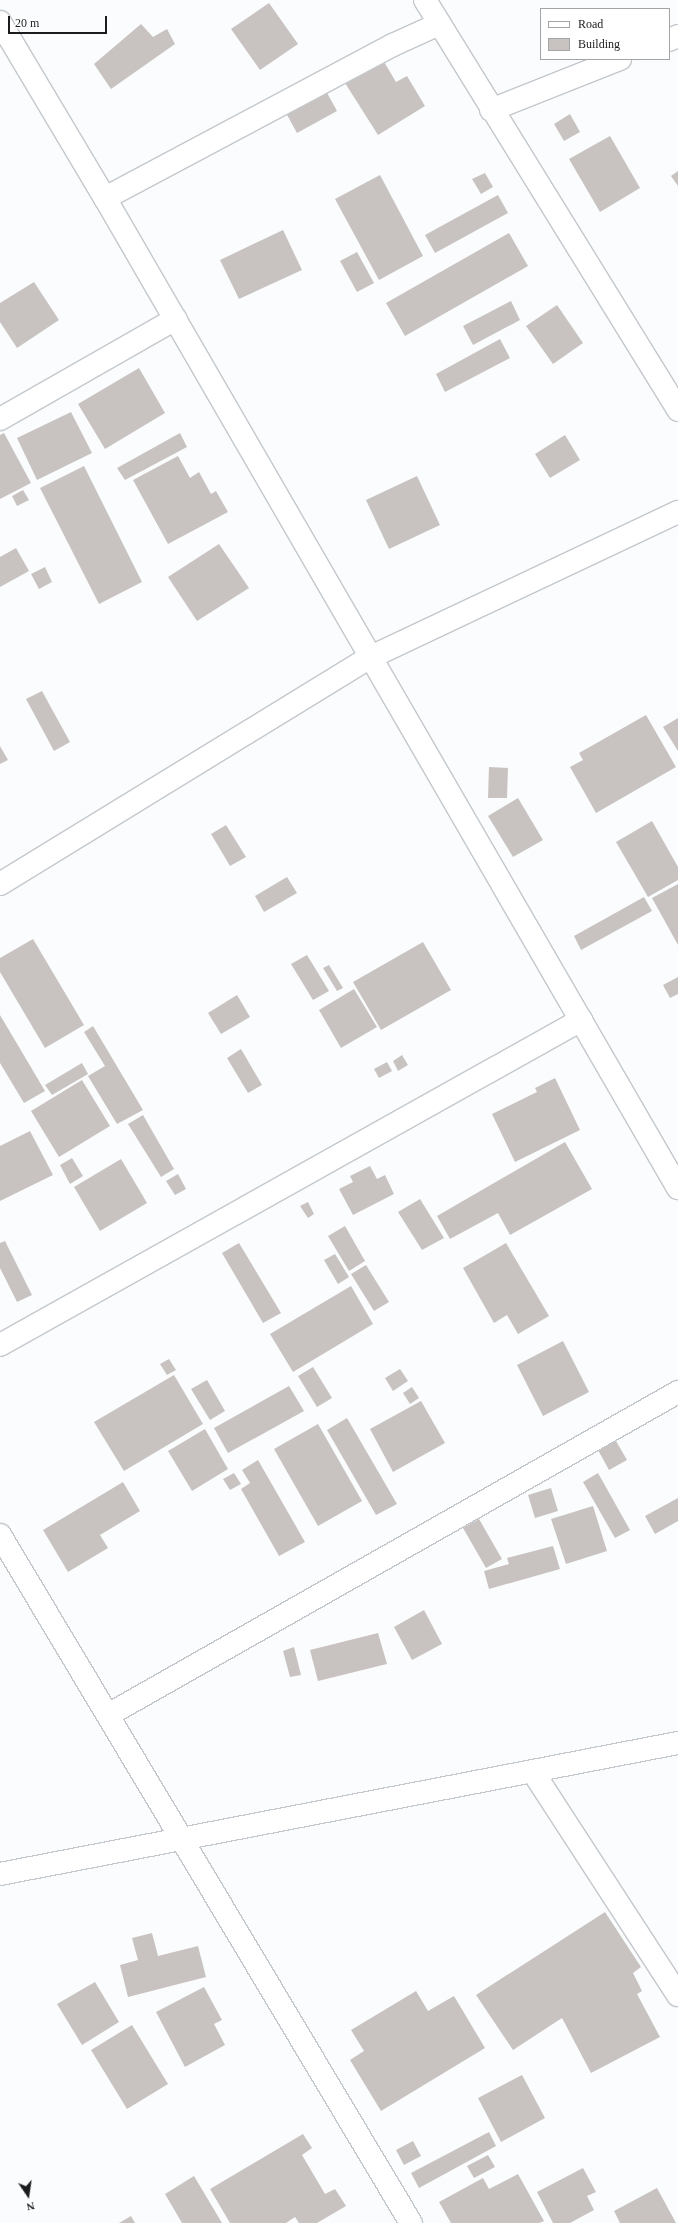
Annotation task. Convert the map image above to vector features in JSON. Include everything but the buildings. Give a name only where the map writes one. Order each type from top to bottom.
[{"type":"street","points":[[425,0],[491,110],[678,410]]},
{"type":"street","points":[[0,22],[105,198],[678,1188]]},
{"type":"street","points":[[105,198],[439,24]]},
{"type":"street","points":[[491,110],[617,60]]},
{"type":"street","points":[[0,419],[175,319]]},
{"type":"street","points":[[0,884],[371,657],[678,512]]},
{"type":"street","points":[[0,1345],[581,1020]]},
{"type":"street","points":[[108,1715],[678,1392]]},
{"type":"street","points":[[0,1535],[411,2223]]},
{"type":"street","points":[[0,1874],[181,1837],[533,1772],[678,1743]]},
{"type":"street","points":[[533,1772],[678,1995]]}]
